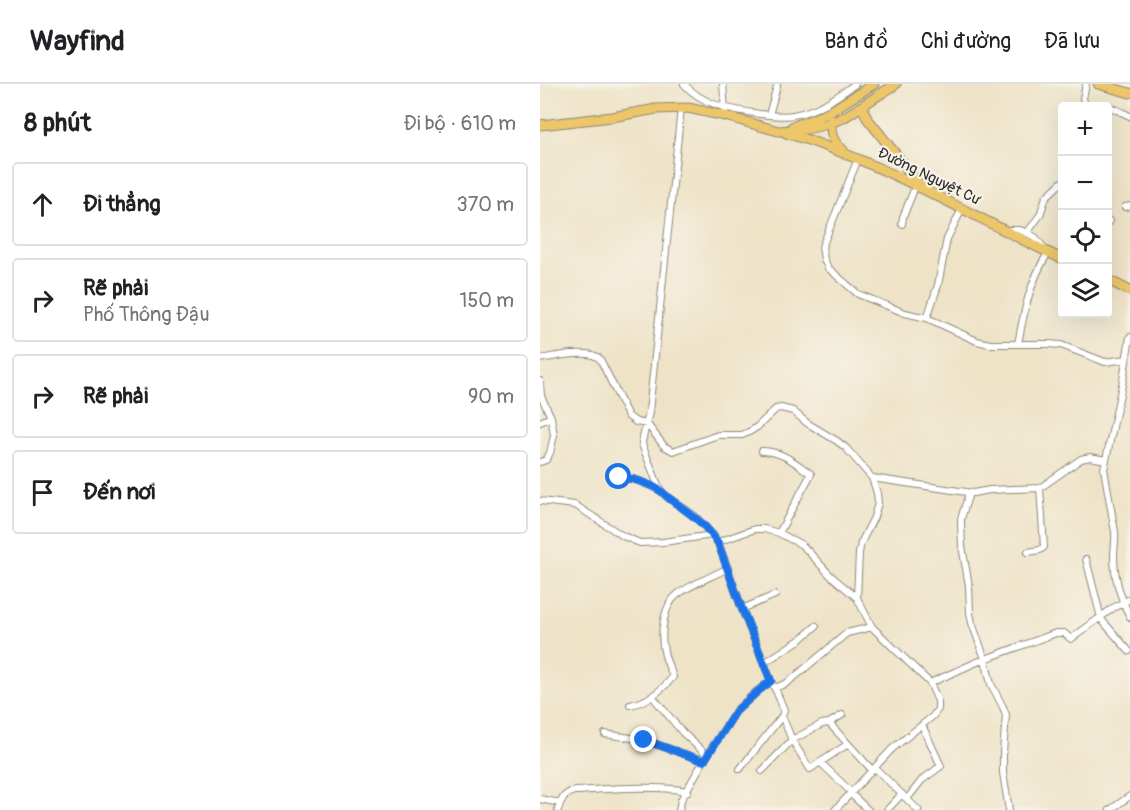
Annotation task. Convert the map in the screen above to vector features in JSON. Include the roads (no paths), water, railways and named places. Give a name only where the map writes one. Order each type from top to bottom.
[{"type":"highway","points":[[778,131],[817,118],[874,84]]},
{"type":"highway","points":[[778,131],[807,129],[831,123],[843,118],[896,84]]},
{"type":"highway","points":[[1098,84],[1130,93]]},
{"type":"highway","points":[[843,104],[835,112],[831,123],[831,133],[834,141],[854,157]]},
{"type":"highway","points":[[862,106],[867,118],[916,184]]},
{"type":"highway","name":"Đường Nguyệt Cư","points":[[540,125],[612,117],[656,109],[694,108],[725,112],[813,141],[916,184],[1058,257]]},
{"type":"highway","points":[[1112,282],[1130,291]]},
{"type":"street","points":[[684,84],[692,93],[725,112],[787,116],[813,110],[838,97],[855,84]]},
{"type":"street","points":[[723,84],[725,112]]},
{"type":"street","points":[[1084,102],[1086,84]]},
{"type":"street","points":[[769,115],[777,86]]},
{"type":"street","points":[[692,93],[694,108]]},
{"type":"street","points":[[660,490],[642,442],[647,424],[681,108]]},
{"type":"street","points":[[1112,108],[1130,116]]},
{"type":"street","points":[[854,157],[822,252],[831,272],[858,294],[905,313],[927,318],[977,341],[990,344],[1061,345],[1105,362],[1126,359]]},
{"type":"street","points":[[902,224],[916,184]]},
{"type":"street","points":[[1028,233],[1040,215],[1046,197],[1058,186]]},
{"type":"street","points":[[927,318],[938,285],[947,239],[962,209]]},
{"type":"street","points":[[1004,230],[1020,230],[1028,233],[1035,237],[1048,253],[1028,293],[1018,344]]},
{"type":"street","points":[[1130,337],[1104,469],[1116,540],[1114,556],[1118,580],[1127,601],[1130,617]]},
{"type":"street","points":[[540,358],[590,354],[596,356],[602,363],[628,416],[636,422],[647,424],[666,448],[675,451],[718,435],[742,435],[750,432],[776,409],[793,411],[807,423],[837,441],[872,478],[877,493],[878,503],[874,517],[861,543],[859,553],[857,598]]},
{"type":"street","points":[[540,381],[540,396],[551,417],[554,435],[546,460],[540,462]]},
{"type":"street","points":[[540,422],[551,417]]},
{"type":"street","points":[[762,451],[781,453],[811,474],[779,533]]},
{"type":"street","points":[[872,478],[969,493],[1040,488],[1081,459],[1090,457],[1106,460]]},
{"type":"street","points":[[619,477],[637,480],[660,490],[695,516],[718,543],[742,609],[784,710],[782,716],[740,769]]},
{"type":"street","points":[[1028,552],[1044,547],[1040,488]]},
{"type":"street","points":[[969,493],[961,519],[970,613],[991,684],[1006,715],[1003,753],[1009,810]]},
{"type":"street","points":[[540,501],[575,505],[623,537],[640,543],[713,535]]},
{"type":"street","points":[[718,543],[755,529],[764,529],[779,533],[802,546],[830,575],[857,598],[872,627],[930,683],[938,701],[938,709],[933,716],[899,742],[835,810]]},
{"type":"street","points":[[1086,559],[1100,618],[1129,651]]},
{"type":"street","points":[[630,705],[653,697],[673,677],[663,644],[664,619],[670,601],[728,568]]},
{"type":"street","points":[[742,609],[776,595]]},
{"type":"street","points":[[930,683],[985,659],[1056,633],[1064,633],[1071,639],[1113,608],[1127,601]]},
{"type":"street","points":[[764,663],[801,639],[816,626]]},
{"type":"street","points":[[775,688],[787,683],[847,633],[872,627]]},
{"type":"street","points":[[679,810],[681,800],[736,711],[771,681]]},
{"type":"street","points":[[653,697],[706,758]]},
{"type":"street","points":[[762,771],[792,740],[842,715]]},
{"type":"street","points":[[782,716],[792,740],[810,769],[848,744]]},
{"type":"street","points":[[829,723],[918,810]]},
{"type":"street","points":[[887,810],[941,766],[922,725]]},
{"type":"street","points":[[605,734],[644,740],[706,758]]},
{"type":"street","points":[[820,762],[868,810]]},
{"type":"street","points":[[540,800],[551,802],[559,807],[569,792],[574,791],[636,788],[688,790]]},
{"type":"street","points":[[1110,810],[1130,796]]},
{"type":"street","points":[[549,810],[551,802]]}]
